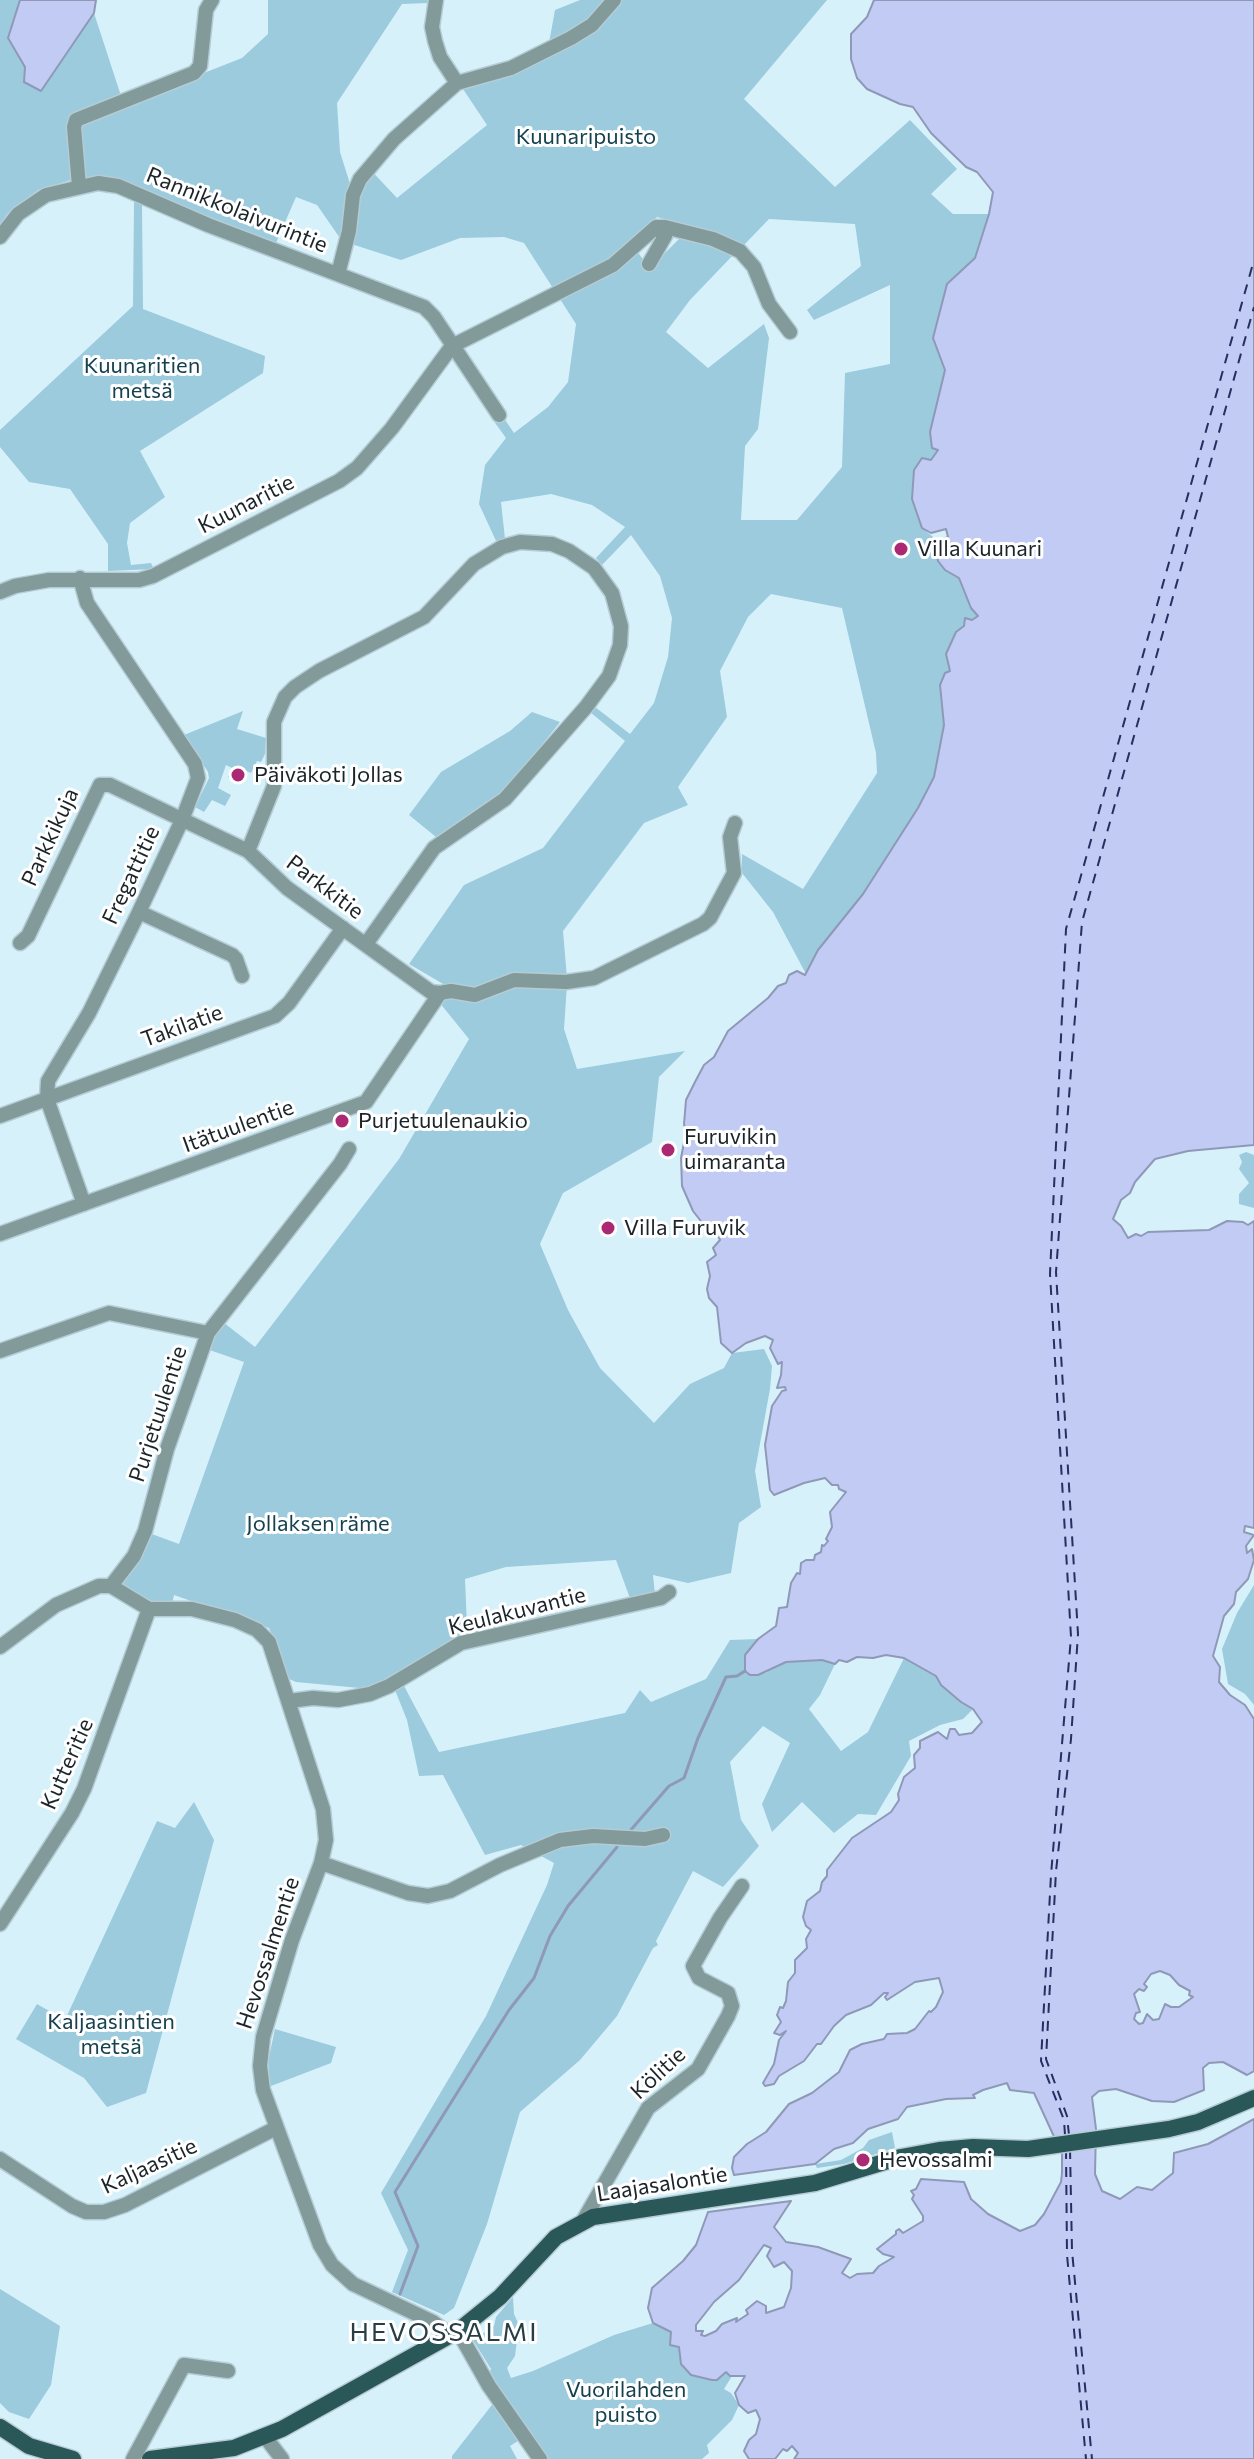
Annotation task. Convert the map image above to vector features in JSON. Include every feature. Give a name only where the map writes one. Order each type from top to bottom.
[{"type":"main road","name":"Laajasalontie","points":[[150,2459],[234,2454],[266,2438],[454,2333],[500,2297],[556,2237],[583,2221],[609,2213],[815,2183],[901,2157],[939,2150],[973,2147],[1028,2149],[1128,2136],[1198,2122],[1254,2098]]},
{"type":"main road","points":[[0,2427],[18,2442],[71,2459]]},
{"type":"street","points":[[79,186],[76,120],[194,73],[200,66],[206,10],[212,0]]},
{"type":"street","points":[[436,0],[432,27],[435,41],[440,57],[457,83]]},
{"type":"street","points":[[338,274],[349,231],[353,195],[360,179],[394,139],[457,83],[511,68],[571,38],[592,25],[614,0]]},
{"type":"street","name":"Rannikkolaivurintie","points":[[0,237],[6,226],[46,195],[98,183],[118,186],[208,225],[424,307],[434,317],[499,415]]},
{"type":"street","points":[[649,264],[665,236],[656,227]]},
{"type":"street","points":[[452,346],[613,265],[656,227],[713,239],[741,253],[754,267],[769,304],[790,332]]},
{"type":"street","name":"Kuunaritie","points":[[0,592],[37,582],[80,578],[139,580],[153,576],[339,481],[370,455],[452,346]]},
{"type":"street","points":[[248,851],[274,786],[274,722],[285,697],[295,687],[319,671],[424,617],[474,564],[502,547],[528,542],[552,544],[594,568],[612,593],[621,626],[620,645],[609,676],[586,707],[505,799],[434,848],[366,944]]},
{"type":"street","name":"Fregattitie","points":[[47,1099],[51,1075],[89,1013],[197,784],[195,764],[87,603],[80,578]]},
{"type":"street","name":"Parkkikuja","points":[[20,943],[28,936],[100,785],[110,785],[182,820]]},
{"type":"street","name":"Parkkitie","points":[[182,820],[248,851],[273,877],[431,992],[440,993]]},
{"type":"street","points":[[440,993],[451,991],[475,995],[514,980],[566,982],[594,978],[703,924],[710,918],[734,873],[730,837],[735,823]]},
{"type":"street","points":[[139,912],[232,955],[242,976]]},
{"type":"street","name":"Takilatie","points":[[0,1116],[275,1016],[289,1003],[343,928]]},
{"type":"street","name":"Itätuulentie","points":[[0,1234],[366,1102],[440,993]]},
{"type":"street","points":[[47,1099],[84,1204]]},
{"type":"street","name":"Purjetuulentie","points":[[111,1586],[134,1556],[145,1531],[167,1449],[208,1333],[349,1149]]},
{"type":"street","points":[[0,1351],[109,1313],[208,1333]]},
{"type":"street","points":[[0,1647],[64,1601],[99,1586],[111,1586],[149,1609]]},
{"type":"street","name":"Keulakuvantie","points":[[289,1701],[360,1697],[389,1686],[461,1643],[661,1598],[669,1592]]},
{"type":"street","name":"Hevossalmentie","points":[[149,1609],[192,1609],[235,1620],[257,1630],[269,1642],[323,1809],[326,1840],[321,1863],[285,1960],[261,2047],[261,2081],[320,2245],[332,2265],[353,2284],[454,2333]]},
{"type":"street","name":"Kutteritie","points":[[0,1924],[72,1813],[84,1789],[149,1609]]},
{"type":"street","points":[[321,1863],[408,1893],[428,1896],[450,1891],[500,1865],[560,1840],[593,1836],[645,1839],[663,1835]]},
{"type":"street","name":"Kölitie","points":[[583,2221],[648,2108],[698,2069],[728,2016],[732,2006],[728,1993],[699,1978],[693,1966],[742,1886]]},
{"type":"street","name":"Kaljaasitie","points":[[0,2159],[72,2206],[96,2213],[125,2205],[276,2128]]},
{"type":"street","points":[[454,2333],[540,2459]]},
{"type":"street","points":[[133,2459],[184,2365],[228,2371]]},
{"type":"street","points":[[266,2438],[282,2459]]},
{"type":"green space","points":[[0,0],[60,0],[67,53],[94,13],[121,96],[70,120],[74,179],[38,190],[7,214],[0,226]]},
{"type":"green space","name":"Kuunaripuisto","points":[[268,0],[430,0],[428,3],[402,4],[337,103],[340,152],[350,184],[366,165],[397,198],[487,125],[461,86],[549,43],[555,10],[580,0],[827,0],[744,99],[835,187],[910,120],[957,169],[931,194],[953,214],[989,214],[975,258],[947,285],[933,338],[945,370],[930,432],[939,450],[931,461],[914,470],[912,499],[922,528],[938,541],[936,551],[945,570],[959,578],[971,608],[978,616],[964,626],[950,671],[940,685],[944,725],[934,777],[918,808],[863,894],[818,950],[806,974],[773,912],[742,873],[742,854],[803,889],[877,773],[876,753],[842,608],[771,594],[748,617],[720,671],[727,717],[678,787],[688,805],[644,823],[563,931],[567,978],[474,991],[450,988],[409,964],[464,885],[543,848],[625,741],[590,712],[595,707],[630,734],[654,703],[668,657],[672,618],[660,576],[631,535],[602,565],[596,558],[625,527],[592,505],[551,494],[501,502],[505,539],[497,543],[479,504],[485,465],[506,438],[493,420],[501,414],[514,433],[548,407],[568,382],[576,324],[524,243],[504,237],[460,238],[401,260],[342,241],[317,205],[296,197],[276,243],[123,183],[82,180],[78,127],[82,121],[242,58],[268,34]],"holes":[[[657,217],[704,230],[743,246],[769,219],[855,224],[861,266],[807,310],[814,320],[890,285],[890,364],[845,373],[842,467],[797,520],[741,520],[745,446],[758,429],[769,338],[764,324],[708,368],[666,332],[690,300],[735,253],[683,235],[656,262],[645,262],[631,243]]]},
{"type":"green space","name":"Kuunaritien metsä","points":[[134,200],[142,203],[143,309],[265,356],[263,373],[140,451],[165,497],[130,523],[127,543],[131,565],[151,563],[154,569],[108,571],[108,544],[70,489],[29,482],[0,447],[0,430],[133,306]]},
{"type":"green space","points":[[243,711],[237,729],[266,738],[265,754],[251,773],[242,769],[236,781],[228,777],[232,768],[226,765],[218,788],[231,795],[225,806],[212,800],[204,812],[195,807],[209,778],[208,772],[184,735]]},
{"type":"green space","points":[[532,712],[560,722],[504,793],[436,837],[409,815],[441,772],[510,731]]},
{"type":"green space","name":"Jollaksen räme","points":[[567,985],[564,1029],[577,1069],[685,1051],[659,1077],[652,1142],[563,1193],[540,1244],[568,1310],[600,1368],[654,1423],[690,1384],[724,1368],[732,1353],[764,1349],[772,1366],[755,1471],[761,1507],[739,1523],[731,1573],[688,1583],[653,1575],[655,1594],[631,1601],[616,1560],[506,1567],[465,1579],[470,1637],[370,1689],[296,1682],[287,1678],[269,1628],[174,1595],[172,1604],[151,1604],[124,1588],[123,1582],[149,1533],[179,1544],[244,1362],[201,1347],[219,1319],[255,1347],[399,1159],[469,1039],[439,1002],[451,996],[504,987]]},
{"type":"green space","points":[[1246,1152],[1254,1155],[1254,1208],[1239,1204],[1239,1194],[1249,1183],[1239,1169],[1242,1162],[1239,1155]]},
{"type":"green space","points":[[1254,1585],[1254,1705],[1245,1694],[1228,1684],[1222,1649],[1237,1613]]},
{"type":"green space","points":[[758,1639],[745,1655],[766,1673],[777,1664],[786,1662],[822,1660],[835,1664],[820,1695],[809,1709],[841,1751],[868,1732],[904,1658],[936,1676],[941,1685],[973,1709],[963,1719],[940,1725],[909,1741],[911,1756],[876,1815],[858,1814],[834,1833],[802,1802],[772,1832],[762,1804],[790,1743],[763,1726],[730,1762],[741,1820],[759,1846],[723,1887],[693,1871],[656,1941],[658,1945],[653,1948],[617,2016],[580,2060],[520,2112],[487,2224],[454,2308],[444,2315],[392,2292],[408,2250],[381,2193],[486,2016],[547,1885],[554,1863],[521,1845],[485,1855],[443,1775],[419,1776],[407,1720],[395,1690],[403,1684],[439,1752],[625,1713],[640,1690],[651,1702],[706,1679],[730,1640]]},
{"type":"green space","name":"Kaljaasintien metsä","points":[[194,1802],[214,1840],[146,2093],[107,2107],[84,2078],[16,2039],[37,2004],[65,2020],[157,1821],[175,1828]]},
{"type":"green space","points":[[275,2029],[336,2047],[331,2063],[271,2086],[269,2057]]},
{"type":"green space","points":[[892,2132],[895,2148],[844,2164],[817,2168],[815,2164],[841,2160],[863,2148],[869,2140]]},
{"type":"green space","points":[[0,2289],[60,2326],[51,2385],[29,2419],[9,2412],[0,2403]]},
{"type":"green space","name":"Vuorilahden puisto","points":[[513,2297],[514,2314],[519,2325],[515,2356],[507,2368],[511,2378],[614,2335],[653,2323],[671,2332],[670,2345],[679,2347],[705,2378],[717,2380],[726,2372],[732,2376],[724,2389],[739,2405],[732,2420],[707,2445],[709,2453],[702,2459],[545,2459],[488,2377],[491,2369],[473,2340],[494,2326],[496,2317]]},
{"type":"green space","name":"Vuorilahden puisto","points":[[495,2401],[521,2439],[510,2446],[517,2459],[452,2459],[452,2456]]},
{"type":"shaded area","points":[[20,0],[96,0],[94,13],[41,91],[24,82],[25,67],[8,38]]},
{"type":"shaded area","points":[[874,0],[1254,0],[1254,1145],[1188,1151],[1155,1159],[1135,1182],[1130,1193],[1121,1200],[1113,1219],[1128,1238],[1148,1232],[1209,1230],[1227,1221],[1248,1225],[1254,1221],[1254,1528],[1245,1526],[1244,1532],[1254,1535],[1246,1546],[1247,1553],[1252,1549],[1254,1560],[1248,1579],[1236,1592],[1234,1604],[1224,1616],[1213,1656],[1220,1667],[1219,1682],[1230,1695],[1245,1705],[1254,1719],[1254,2071],[1247,2075],[1223,2062],[1209,2063],[1203,2068],[1204,2090],[1174,2102],[1152,2101],[1116,2089],[1099,2091],[1092,2097],[1096,2129],[1095,2174],[1102,2191],[1120,2199],[1137,2187],[1152,2190],[1173,2173],[1174,2153],[1208,2144],[1254,2119],[1254,2459],[794,2459],[798,2453],[792,2446],[787,2451],[783,2449],[775,2459],[749,2459],[744,2451],[756,2434],[760,2419],[756,2410],[748,2413],[739,2405],[735,2393],[745,2376],[730,2376],[726,2372],[717,2380],[712,2380],[691,2375],[681,2364],[679,2347],[670,2345],[671,2332],[653,2323],[648,2308],[652,2288],[696,2245],[708,2212],[791,2201],[774,2227],[786,2242],[818,2247],[851,2259],[842,2273],[850,2278],[857,2274],[873,2273],[894,2257],[877,2249],[899,2229],[903,2233],[923,2221],[911,2191],[916,2189],[921,2179],[964,2182],[971,2199],[988,2214],[1020,2231],[1035,2225],[1044,2214],[1061,2182],[1062,2173],[1062,2154],[1034,2093],[1010,2090],[1007,2083],[983,2090],[973,2095],[975,2098],[946,2099],[907,2107],[898,2119],[868,2129],[853,2143],[834,2149],[815,2164],[734,2175],[732,2168],[734,2157],[766,2132],[789,2104],[812,2093],[839,2072],[850,2050],[884,2039],[887,2034],[907,2033],[915,2029],[936,2007],[943,1992],[939,1978],[915,1982],[887,2000],[885,1997],[888,1993],[884,1993],[871,2005],[846,2015],[804,2061],[779,2076],[774,2084],[765,2086],[763,2083],[774,2064],[779,2040],[786,2031],[780,2035],[774,2033],[781,2022],[777,2015],[786,2001],[788,1982],[795,1973],[795,1960],[807,1948],[806,1939],[811,1930],[803,1917],[807,1901],[820,1891],[827,1870],[852,1838],[891,1812],[899,1800],[904,1777],[915,1768],[914,1755],[920,1748],[920,1741],[938,1732],[947,1739],[950,1729],[955,1729],[959,1735],[972,1733],[982,1722],[973,1709],[941,1685],[936,1676],[904,1658],[886,1655],[857,1657],[847,1662],[839,1660],[835,1664],[822,1660],[786,1662],[758,1675],[745,1671],[745,1655],[758,1639],[776,1626],[779,1608],[787,1607],[791,1583],[797,1573],[800,1574],[801,1563],[814,1560],[815,1555],[821,1552],[822,1545],[828,1541],[826,1539],[832,1527],[830,1512],[846,1492],[825,1478],[774,1495],[770,1490],[765,1445],[772,1406],[786,1390],[785,1387],[777,1388],[782,1362],[778,1364],[770,1348],[773,1340],[765,1336],[746,1343],[732,1353],[721,1343],[717,1307],[709,1298],[707,1289],[710,1276],[707,1262],[716,1255],[713,1248],[720,1240],[716,1232],[707,1229],[693,1211],[682,1186],[686,1100],[695,1082],[728,1031],[778,986],[786,983],[789,975],[797,971],[805,975],[818,950],[863,894],[918,808],[934,777],[944,725],[940,685],[945,673],[950,671],[946,654],[956,632],[964,626],[965,618],[972,620],[978,616],[971,608],[959,578],[945,570],[938,561],[938,541],[948,537],[946,529],[931,533],[922,528],[912,499],[914,470],[922,458],[931,460],[938,450],[932,448],[930,432],[945,370],[933,338],[947,284],[975,258],[993,192],[977,172],[966,167],[931,133],[913,107],[867,89],[857,78],[851,59],[851,34],[867,17]],"holes":[[[1160,1971],[1170,1975],[1193,1997],[1179,2007],[1165,2004],[1159,2019],[1153,2020],[1147,2014],[1143,2023],[1139,2024],[1134,2019],[1140,2012],[1134,1994],[1139,1989],[1144,1991],[1147,1987],[1144,1984],[1151,1974]],[[764,2245],[771,2248],[767,2256],[774,2267],[784,2262],[792,2271],[791,2288],[784,2307],[766,2313],[766,2306],[757,2301],[746,2310],[748,2314],[736,2322],[737,2318],[722,2324],[716,2331],[701,2335],[703,2331],[696,2331],[696,2325],[714,2302],[739,2280]]]},
{"type":"waterway","points":[[629,1832],[669,1786],[684,1778],[698,1738],[726,1677],[745,1671]]},
{"type":"waterway","points":[[400,2294],[418,2246],[395,2192],[509,2010],[534,1978],[550,1936],[568,1906],[617,1847]]},
{"type":"ferry route","points":[[1065,2135],[1064,2120],[1041,2061],[1051,1875],[1071,1637],[1050,1274],[1066,929],[1254,260]]},
{"type":"ferry route","points":[[1069,2135],[1067,2116],[1046,2059],[1056,1871],[1071,1739],[1078,1634],[1056,1272],[1082,922],[1254,307]]},
{"type":"ferry route","points":[[1066,2149],[1067,2255],[1086,2459]]},
{"type":"ferry route","points":[[1070,2149],[1072,2251],[1092,2459]]},
{"type":"place","name":"Villa Kuunari","points":[[901,549]]},
{"type":"place","name":"Päiväkoti Jollas","points":[[238,775]]},
{"type":"place","name":"Purjetuulenaukio","points":[[342,1121]]},
{"type":"place","name":"Furuvikin uimaranta","points":[[668,1150]]},
{"type":"place","name":"Villa Furuvik","points":[[608,1228]]},
{"type":"place","name":"Hevossalmi","points":[[863,2160]]},
{"type":"district","name":"HEVOSSALMI","points":[[444,2332]]}]
